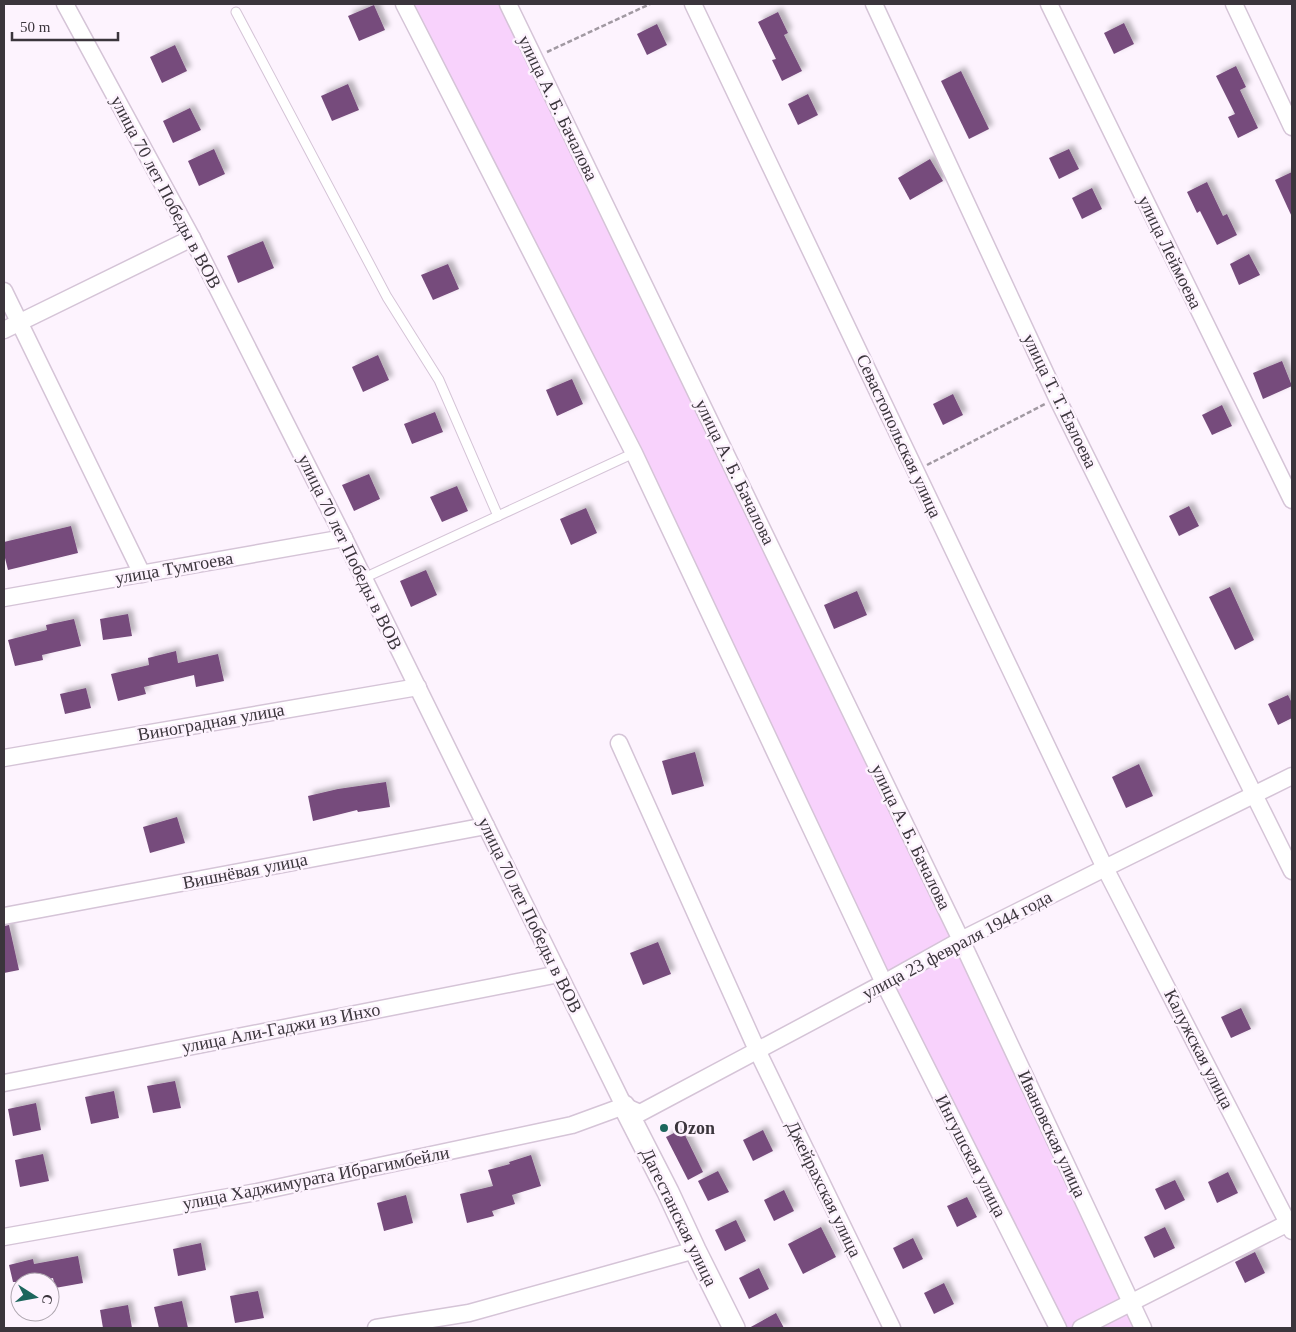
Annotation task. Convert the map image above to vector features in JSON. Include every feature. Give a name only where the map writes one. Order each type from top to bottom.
[{"type":"street","name":"улица 70 лет Победы в ВОВ","points":[[65,4],[192,238],[364,578],[624,1106]]},
{"type":"street","name":"Ингушская улица","points":[[404,4],[634,453],[884,983],[1058,1328]]},
{"type":"street","name":"улица А. Б. Бачалова","points":[[508,4],[961,940]]},
{"type":"street","name":"Севастопольская улица","points":[[693,4],[1105,868]]},
{"type":"street","name":"улица Т. Т. Евлоева","points":[[874,4],[1057,398],[1255,793],[1292,871]]},
{"type":"street","name":"улица Леймоева","points":[[1049,4],[1292,500]]},
{"type":"street","points":[[1234,4],[1292,127]]},
{"type":"street","points":[[4,330],[192,238]]},
{"type":"street","points":[[4,291],[142,574]]},
{"type":"street","name":"улица Тумгоева","points":[[4,598],[344,538]]},
{"type":"street","name":"Виноградная улица","points":[[4,758],[418,687]]},
{"type":"street","name":"Джейрахская улица","points":[[619,743],[757,1050],[892,1328]]},
{"type":"street","name":"улица 23 февраля 1944 года","points":[[624,1106],[640,1113],[961,940],[1292,776]]},
{"type":"street","name":"Вишнёвая улица","points":[[4,916],[486,826]]},
{"type":"street","name":"Калужская улица","points":[[1105,868],[1291,1225]]},
{"type":"street","name":"Ивановская улица","points":[[961,940],[1143,1328]]},
{"type":"street","name":"улица Али-Гаджи из Инхо","points":[[4,1083],[559,974]]},
{"type":"street","name":"улица Хаджимурата Ибрагимбейли","points":[[4,1237],[257,1192],[410,1160],[572,1125],[624,1106]]},
{"type":"street","name":"Дагестанская улица","points":[[624,1106],[734,1328]]},
{"type":"street","points":[[1081,1328],[1291,1225]]},
{"type":"street","points":[[376,1328],[469,1313],[695,1250]]},
{"type":"lane","points":[[236,12],[387,297],[439,380],[498,516]]},
{"type":"lane","points":[[364,578],[634,453]]},
{"type":"path","points":[[534,58],[650,4]]},
{"type":"path","points":[[916,470],[1057,398]]},
{"type":"shaded area","points":[[406,4],[507,4],[1143,1328],[1058,1328]]},
{"type":"building","points":[[374,5],[385,30],[359,41],[348,16]]},
{"type":"building","points":[[778,12],[788,33],[784,35],[802,71],[782,81],[772,60],[776,59],[758,22]]},
{"type":"building","points":[[1124,23],[1134,44],[1114,54],[1104,33]]},
{"type":"building","points":[[657,24],[667,45],[647,55],[637,34]]},
{"type":"building","points":[[175,45],[187,71],[162,83],[150,57]]},
{"type":"building","points":[[1236,66],[1246,87],[1240,90],[1258,128],[1238,138],[1228,117],[1235,114],[1216,76]]},
{"type":"building","points":[[961,71],[989,129],[969,139],[941,81]]},
{"type":"building","points":[[348,84],[359,110],[332,121],[321,96]]},
{"type":"building","points":[[808,94],[818,115],[798,125],[788,104]]},
{"type":"building","points":[[190,108],[201,130],[173,143],[163,121]]},
{"type":"building","points":[[214,149],[225,174],[199,186],[188,161]]},
{"type":"building","points":[[1069,149],[1079,169],[1059,179],[1049,158]]},
{"type":"building","points":[[930,159],[943,181],[910,200],[898,178]]},
{"type":"building","points":[[1292,172],[1292,217],[1275,180]]},
{"type":"building","points":[[1207,182],[1223,216],[1227,214],[1237,235],[1217,245],[1200,211],[1197,213],[1187,192]]},
{"type":"building","points":[[1092,188],[1102,209],[1082,219],[1072,198]]},
{"type":"building","points":[[263,241],[274,268],[238,283],[227,256]]},
{"type":"building","points":[[1249,254],[1260,275],[1239,285],[1230,264]]},
{"type":"building","points":[[448,264],[459,289],[433,300],[421,275]]},
{"type":"building","points":[[378,355],[389,380],[363,392],[352,367]]},
{"type":"building","points":[[1282,361],[1292,386],[1263,399],[1253,373]]},
{"type":"building","points":[[572,379],[583,404],[557,416],[546,390]]},
{"type":"building","points":[[953,394],[963,415],[943,425],[933,404]]},
{"type":"building","points":[[1222,405],[1232,426],[1212,435],[1202,415]]},
{"type":"building","points":[[435,412],[443,432],[412,444],[404,424]]},
{"type":"building","points":[[369,474],[380,499],[354,511],[342,485]]},
{"type":"building","points":[[457,486],[468,511],[442,522],[430,497]]},
{"type":"building","points":[[1189,506],[1199,526],[1179,536],[1169,516]]},
{"type":"building","points":[[586,508],[597,533],[571,545],[560,519]]},
{"type":"building","points":[[71,526],[78,553],[8,570],[4,554],[4,542]]},
{"type":"building","points":[[426,570],[437,595],[411,607],[400,581]]},
{"type":"building","points":[[1230,587],[1254,640],[1235,650],[1209,597]]},
{"type":"building","points":[[857,591],[867,615],[834,629],[824,605]]},
{"type":"building","points":[[128,614],[132,636],[103,640],[100,619]]},
{"type":"building","points":[[74,619],[81,646],[42,655],[43,660],[15,666],[8,640],[47,630],[46,625]]},
{"type":"building","points":[[176,651],[178,663],[218,654],[224,681],[196,687],[194,675],[144,687],[146,694],[118,701],[111,674],[149,665],[148,658]]},
{"type":"building","points":[[86,688],[91,708],[65,714],[60,694]]},
{"type":"building","points":[[1288,695],[1292,703],[1292,718],[1278,725],[1268,704]]},
{"type":"building","points":[[695,752],[704,786],[672,795],[662,761]]},
{"type":"building","points":[[1139,764],[1153,796],[1126,808],[1112,777]]},
{"type":"building","points":[[386,782],[390,807],[358,812],[357,810],[313,821],[308,796],[338,789]]},
{"type":"building","points":[[177,817],[185,843],[150,853],[143,827]]},
{"type":"building","points":[[9,925],[19,970],[4,973],[4,926]]},
{"type":"building","points":[[658,942],[671,974],[643,985],[630,953]]},
{"type":"building","points":[[1241,1008],[1251,1029],[1231,1038],[1221,1017]]},
{"type":"building","points":[[175,1081],[181,1108],[153,1113],[147,1086]]},
{"type":"building","points":[[114,1091],[119,1118],[91,1124],[85,1097]]},
{"type":"building","points":[[36,1103],[41,1130],[13,1136],[8,1109]]},
{"type":"building","points":[[682,1129],[703,1172],[688,1180],[666,1137]]},
{"type":"building","points":[[763,1130],[773,1151],[753,1161],[743,1140]]},
{"type":"building","points":[[43,1154],[49,1181],[20,1187],[15,1160]]},
{"type":"building","points":[[531,1155],[541,1186],[512,1195],[515,1204],[492,1211],[494,1216],[467,1223],[460,1194],[493,1186],[488,1170],[510,1164],[509,1162]]},
{"type":"building","points":[[718,1171],[729,1192],[708,1201],[698,1181]]},
{"type":"building","points":[[1228,1172],[1238,1193],[1217,1203],[1208,1182]]},
{"type":"building","points":[[1175,1180],[1185,1200],[1165,1210],[1155,1189]]},
{"type":"building","points":[[784,1190],[794,1211],[774,1221],[764,1200]]},
{"type":"building","points":[[406,1195],[413,1223],[384,1231],[377,1203]]},
{"type":"building","points":[[967,1197],[977,1217],[957,1227],[947,1206]]},
{"type":"building","points":[[736,1220],[746,1241],[725,1251],[715,1230]]},
{"type":"building","points":[[821,1227],[836,1257],[803,1274],[788,1244]]},
{"type":"building","points":[[1165,1227],[1175,1248],[1154,1258],[1144,1237]]},
{"type":"building","points":[[913,1238],[923,1259],[903,1269],[893,1248]]},
{"type":"building","points":[[201,1243],[206,1270],[178,1276],[173,1249]]},
{"type":"building","points":[[1255,1252],[1265,1273],[1245,1283],[1235,1262]]},
{"type":"building","points":[[78,1256],[83,1283],[60,1287],[60,1272],[11,1272],[9,1265],[33,1259],[34,1264]]},
{"type":"building","points":[[759,1268],[769,1289],[749,1299],[739,1278]]},
{"type":"building","points":[[944,1283],[954,1304],[934,1314],[924,1293]]},
{"type":"building","points":[[258,1291],[264,1318],[235,1323],[230,1296]]},
{"type":"building","points":[[182,1301],[188,1328],[159,1328],[154,1307]]},
{"type":"building","points":[[128,1305],[132,1328],[103,1328],[100,1310]]},
{"type":"building","points":[[776,1313],[784,1328],[749,1328]]},
{"type":"place","name":"Ozon","points":[[664,1128]]}]
